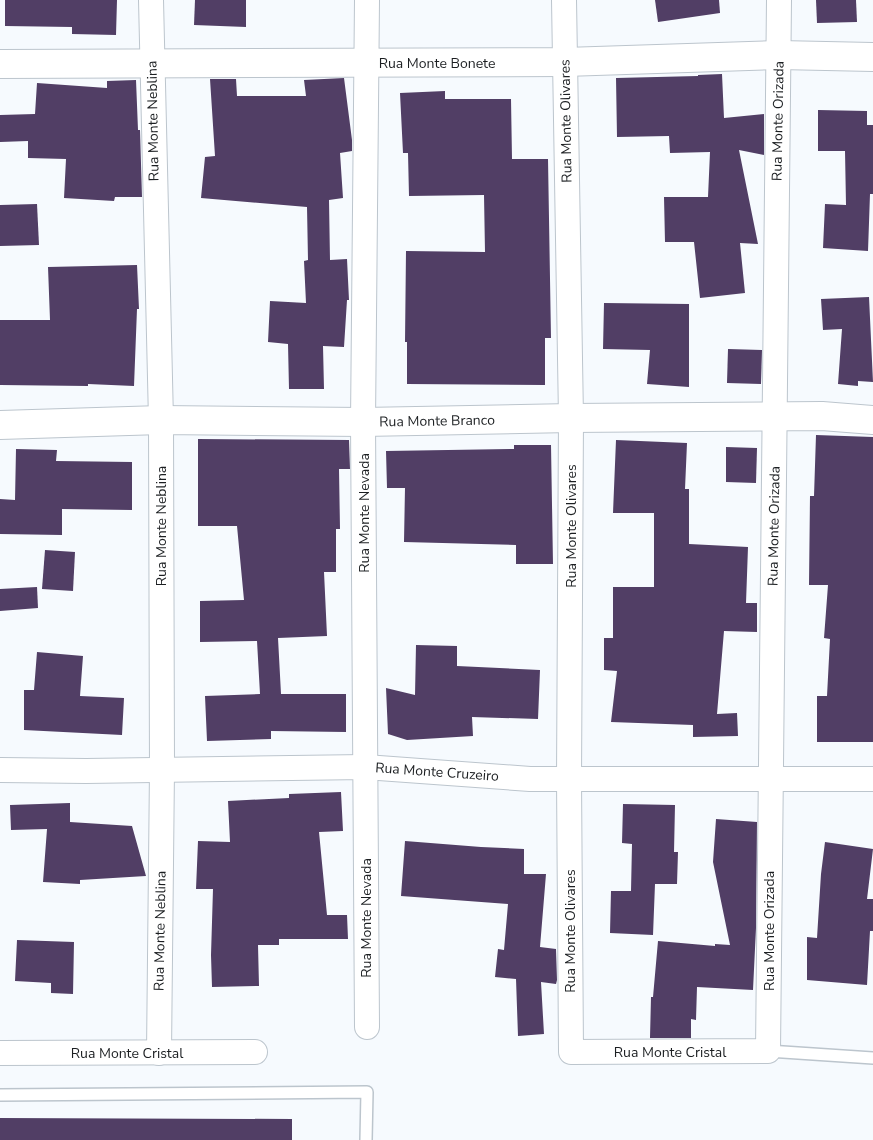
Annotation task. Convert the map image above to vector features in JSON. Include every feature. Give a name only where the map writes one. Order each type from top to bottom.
[{"type":"main road","name":"Rua Monte Bonete","points":[[0,64],[565,62],[779,55],[873,57]]},
{"type":"main road","name":"Rua Monte Branco","points":[[0,425],[161,420],[363,422],[822,416],[873,420]]},
{"type":"street","name":"Rua Monte Neblina","points":[[151,0],[161,420],[162,769],[159,1053]]},
{"type":"street","name":"Rua Monte Nevada","points":[[367,0],[363,422],[367,1027]]},
{"type":"street","name":"Rua Monte Olivares","points":[[564,0],[571,418],[569,779],[571,1052]]},
{"type":"street","name":"Rua Monte Orizada","points":[[768,1051],[779,0]]},
{"type":"street","name":"Rua Monte Cruzeiro","points":[[0,770],[366,767],[569,779],[873,779]]},
{"type":"street","name":"Rua Monte Cristal","points":[[571,1052],[768,1051]]},
{"type":"street","name":"Rua Monte Cristal","points":[[0,1053],[255,1052]]},
{"type":"lane","points":[[768,1051],[873,1058]]},
{"type":"lane","points":[[0,1095],[367,1092],[366,1140]]},
{"type":"building","points":[[5,0],[117,0],[116,35],[72,34],[72,27],[5,26]]},
{"type":"building","points":[[195,0],[246,0],[246,27],[194,25]]},
{"type":"building","points":[[655,0],[719,0],[720,13],[658,22]]},
{"type":"building","points":[[816,0],[856,0],[857,22],[817,23]]},
{"type":"building","points":[[722,74],[724,118],[764,114],[764,155],[739,150],[758,244],[740,243],[745,293],[700,298],[694,242],[665,242],[664,197],[708,197],[710,152],[670,153],[669,136],[617,137],[616,78]]},
{"type":"building","points":[[344,78],[352,151],[340,153],[343,198],[329,200],[330,260],[347,259],[349,300],[347,300],[344,347],[323,346],[324,389],[289,389],[288,344],[268,342],[270,301],[306,303],[304,261],[308,260],[307,207],[201,198],[205,157],[215,156],[210,79],[236,79],[237,96],[306,96],[304,80]]},
{"type":"building","points":[[136,80],[142,197],[115,197],[114,201],[64,198],[66,159],[28,158],[28,141],[0,142],[0,115],[35,114],[37,83],[107,88],[107,81]]},
{"type":"building","points":[[445,91],[445,99],[511,99],[512,159],[548,159],[551,338],[545,338],[545,385],[407,384],[407,342],[405,342],[406,251],[485,252],[484,195],[409,196],[408,153],[403,153],[400,93]]},
{"type":"building","points":[[818,110],[867,111],[867,125],[873,125],[873,194],[870,194],[868,251],[823,248],[825,204],[846,205],[845,151],[818,151]]},
{"type":"building","points":[[37,204],[39,245],[0,246],[0,205]]},
{"type":"building","points":[[137,265],[139,309],[137,309],[134,386],[88,384],[88,386],[0,385],[0,320],[50,320],[48,267]]},
{"type":"building","points":[[869,297],[873,382],[858,381],[858,386],[838,384],[842,329],[823,330],[821,299]]},
{"type":"building","points":[[604,303],[689,304],[689,387],[647,384],[650,350],[603,349]]},
{"type":"building","points":[[728,349],[762,350],[761,384],[727,383]]},
{"type":"building","points":[[816,435],[873,437],[873,742],[817,742],[817,696],[827,696],[830,639],[824,638],[828,585],[809,585],[810,496],[814,496]]},
{"type":"building","points":[[198,439],[349,440],[350,469],[339,469],[340,529],[336,529],[336,572],[324,572],[327,636],[278,638],[281,694],[346,694],[346,732],[271,731],[271,739],[207,741],[205,696],[260,694],[257,641],[200,642],[200,601],[244,600],[237,526],[198,526]]},
{"type":"building","points":[[616,440],[687,443],[685,489],[689,489],[689,544],[748,547],[746,603],[757,603],[757,632],[724,631],[717,714],[737,713],[738,736],[693,737],[693,725],[611,722],[617,671],[604,670],[604,638],[613,638],[613,587],[654,587],[654,513],[613,513]]},
{"type":"building","points":[[514,445],[551,445],[553,564],[516,564],[516,545],[404,542],[405,488],[387,488],[386,451],[514,449]]},
{"type":"building","points":[[726,447],[757,448],[756,483],[726,482]]},
{"type":"building","points":[[16,449],[57,450],[56,461],[132,462],[132,510],[62,509],[62,535],[0,534],[0,499],[15,500]]},
{"type":"building","points":[[45,550],[75,552],[73,591],[42,589]]},
{"type":"building","points":[[37,587],[38,608],[0,611],[0,589]]},
{"type":"building","points":[[416,645],[457,646],[457,666],[540,670],[538,719],[472,717],[473,736],[407,740],[388,734],[386,688],[415,695]]},
{"type":"building","points":[[37,652],[83,656],[80,696],[124,698],[122,735],[24,730],[24,690],[34,690]]},
{"type":"building","points":[[341,792],[343,831],[319,832],[327,915],[347,915],[348,939],[279,939],[279,945],[258,945],[259,986],[212,987],[213,889],[196,889],[198,841],[230,842],[228,801],[289,798],[289,794]]},
{"type":"building","points":[[70,803],[70,822],[132,826],[146,876],[80,880],[80,884],[43,882],[47,829],[11,830],[10,805]]},
{"type":"building","points":[[623,804],[675,805],[674,852],[678,852],[677,884],[655,884],[653,935],[610,933],[611,891],[631,891],[632,844],[622,843]]},
{"type":"building","points":[[716,819],[757,822],[756,928],[753,990],[697,987],[696,1020],[691,1019],[691,1038],[650,1038],[651,997],[653,997],[658,941],[715,946],[715,944],[730,945],[713,862]]},
{"type":"building","points":[[405,841],[524,849],[524,874],[546,874],[540,947],[556,949],[557,980],[556,984],[541,982],[544,1034],[518,1036],[516,979],[495,977],[498,949],[504,950],[508,904],[401,896]]},
{"type":"building","points":[[825,842],[873,849],[867,899],[873,899],[873,931],[870,931],[867,985],[807,980],[807,937],[817,938]]},
{"type":"building","points":[[17,940],[74,942],[73,994],[51,993],[51,983],[15,981]]},
{"type":"building","points":[[0,1118],[292,1119],[292,1140],[0,1140]]}]
